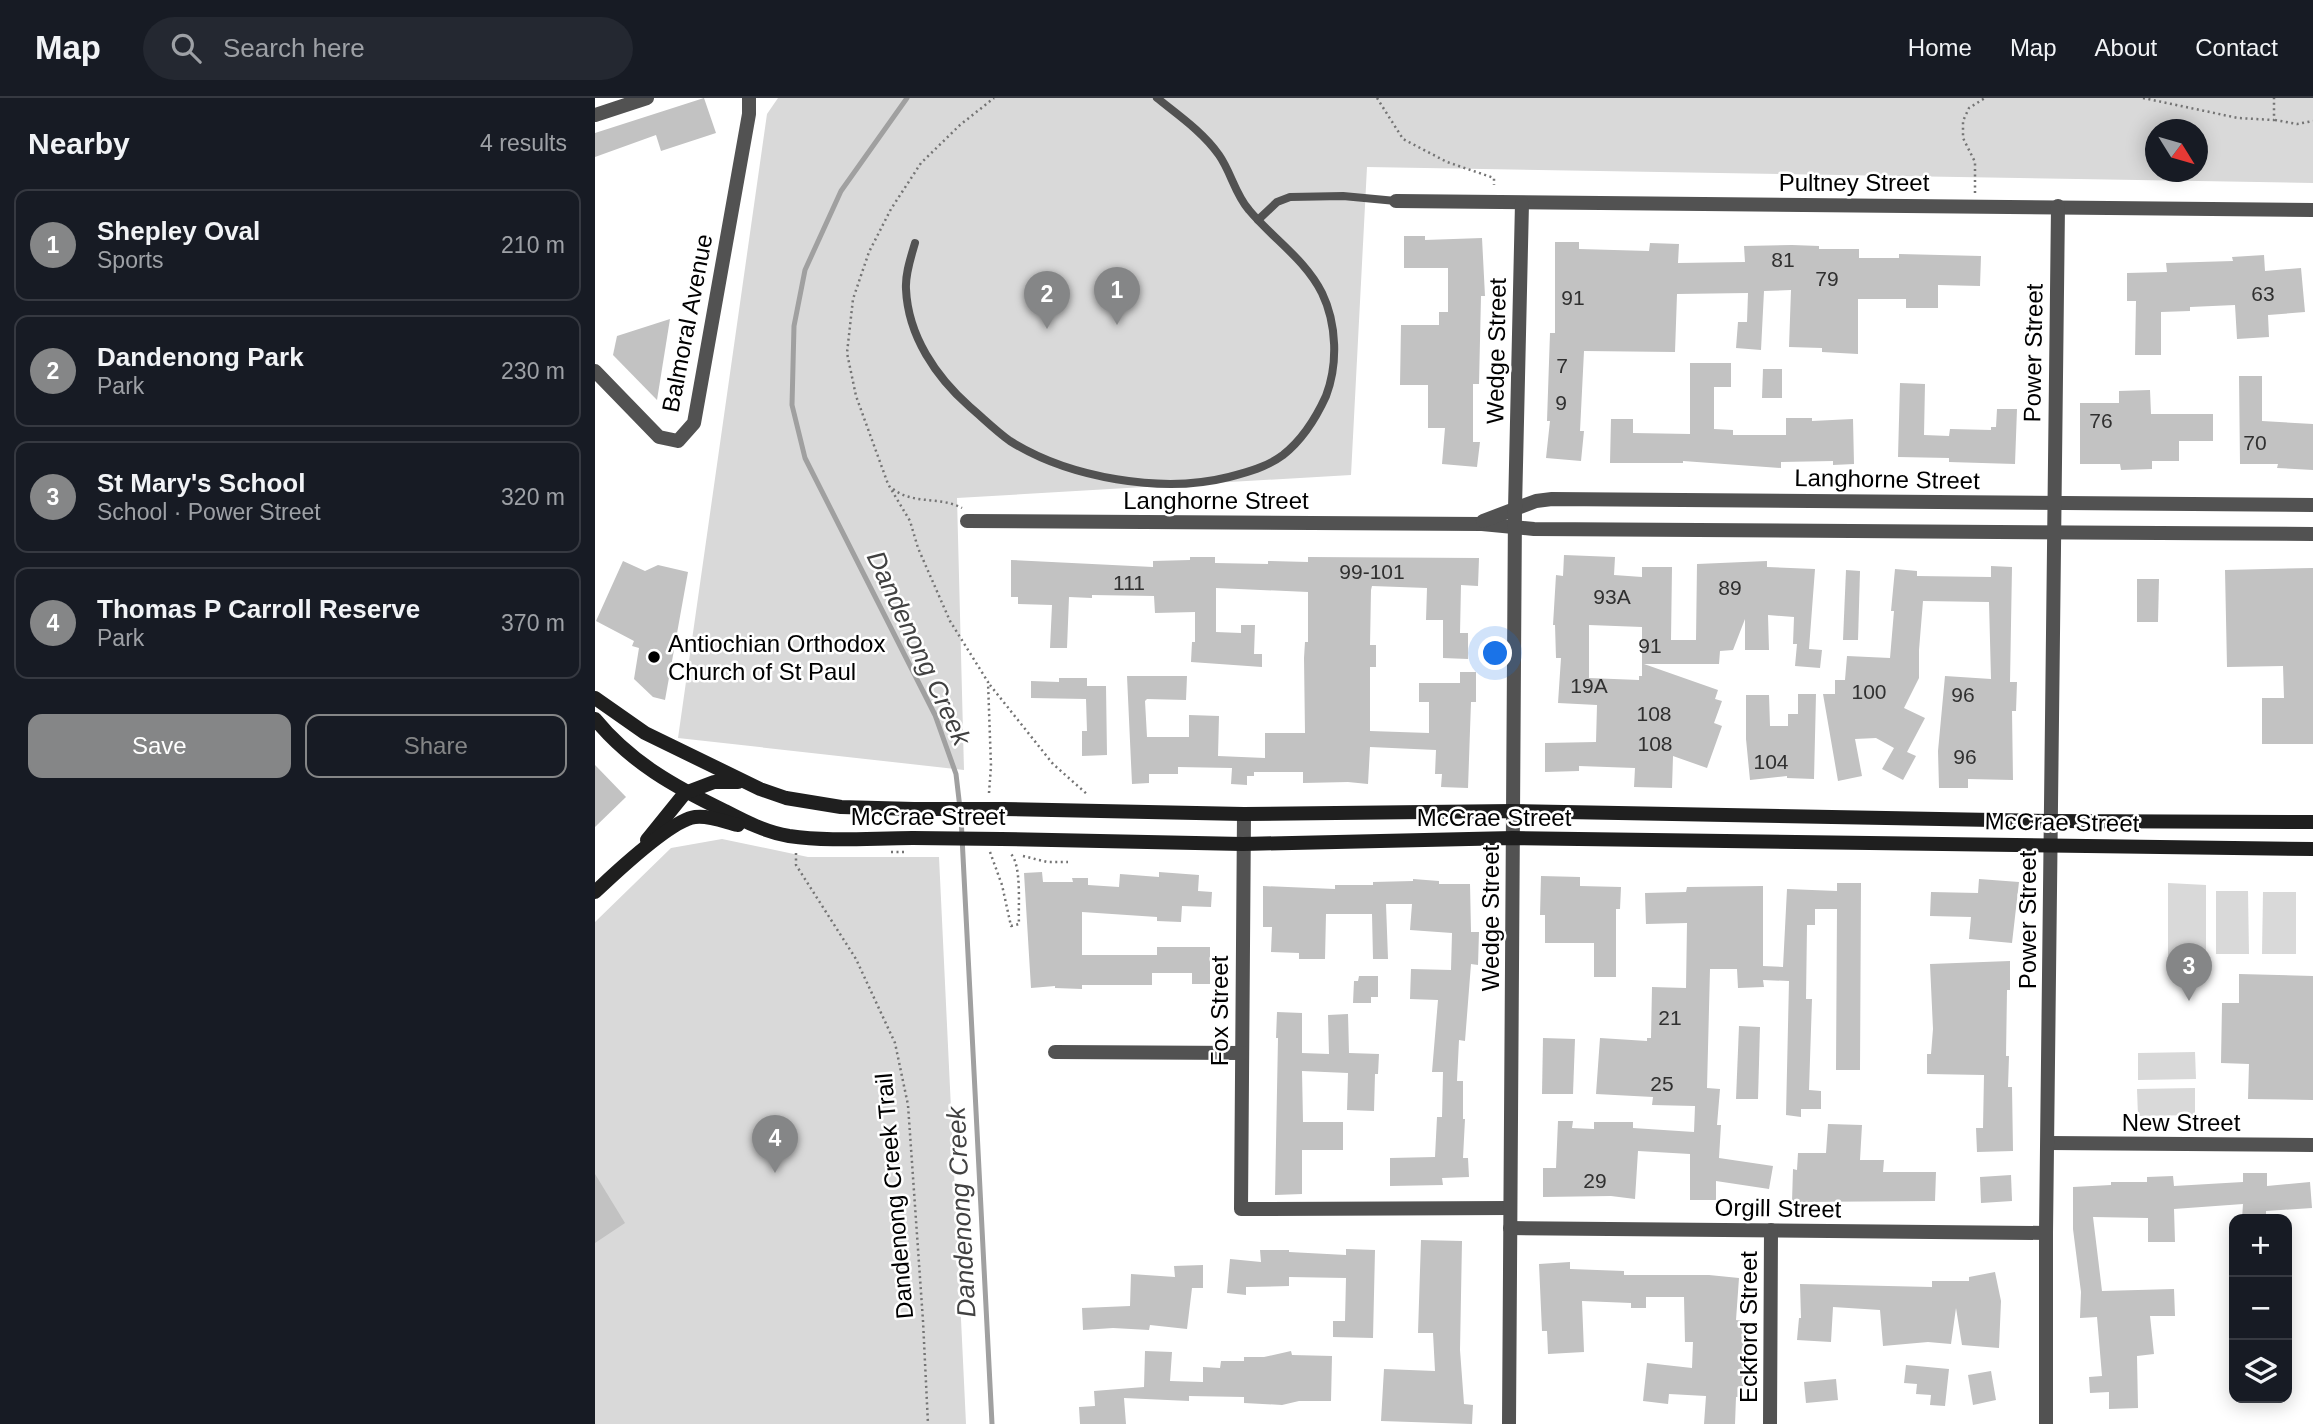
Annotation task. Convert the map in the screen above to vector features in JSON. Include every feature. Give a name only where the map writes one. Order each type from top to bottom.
[{"type":"main road","points":[[595,698],[645,733],[748,785]]},
{"type":"main road","name":"McCrae Street","points":[[595,719],[651,772],[685,793],[763,830],[802,838],[1243,844],[1513,838],[2313,849]]},
{"type":"main road","points":[[595,892],[635,855],[685,793],[714,782],[728,781],[748,785]]},
{"type":"main road","name":"McCrae Street","points":[[748,785],[786,798],[822,805],[913,809],[996,807],[1244,814],[1513,811],[2050,821],[2313,822]]},
{"type":"main road","points":[[635,855],[691,818],[703,817],[763,830]]},
{"type":"street","points":[[595,115],[647,98]]},
{"type":"street","name":"Balmoral Avenue","points":[[595,371],[659,437],[678,441],[694,423],[749,114],[749,98]]},
{"type":"street","name":"Pultney Street","points":[[1396,201],[2313,210]]},
{"type":"street","name":"Wedge Street","points":[[1509,1424],[1515,509],[1523,203]]},
{"type":"street","name":"Power Street","points":[[2046,1424],[2058,206]]},
{"type":"street","name":"Langhorne Street","points":[[1464,524],[1489,519],[1536,501],[1552,499],[2313,505]]},
{"type":"street","name":"Langhorne Street","points":[[967,521],[1464,524],[1534,529],[2313,534]]},
{"type":"street","name":"Fox Street","points":[[1244,814],[1241,1209],[1510,1208]]},
{"type":"street","points":[[1055,1052],[1241,1053]]},
{"type":"street","name":"New Street","points":[[2049,1143],[2313,1145]]},
{"type":"street","name":"Orgill Street","points":[[1510,1228],[2046,1233]]},
{"type":"street","name":"Eckford Street","points":[[1770,1424],[1771,1230]]},
{"type":"lane","points":[[915,243],[906,289],[917,335],[929,361],[963,400],[1009,440],[1052,461],[1104,476],[1162,485],[1186,485],[1267,465],[1283,455],[1304,432],[1319,411],[1333,373],[1333,334],[1323,294],[1299,260],[1258,220],[1239,195],[1218,153],[1157,98]]},
{"type":"lane","points":[[1258,220],[1277,202],[1290,197],[1343,196],[1396,201]]},
{"type":"path","points":[[995,98],[960,125],[921,163],[891,209],[869,252],[853,299],[847,353],[856,396],[888,484],[910,521],[918,548],[950,621],[988,682],[1053,764],[1109,812]]},
{"type":"path","points":[[1377,98],[1403,139],[1447,162],[1494,178],[1494,203]]},
{"type":"path","points":[[1975,205],[1975,162],[1963,138],[1963,121],[1969,108],[1985,98]]},
{"type":"path","points":[[2143,98],[2238,118],[2274,118],[2297,124],[2313,121]]},
{"type":"path","points":[[2274,98],[2274,118]]},
{"type":"path","points":[[888,484],[899,493],[914,499],[952,502],[983,522]]},
{"type":"path","points":[[988,682],[991,766],[996,807]]},
{"type":"path","points":[[995,841],[990,856],[999,877],[1010,926],[1019,924],[1018,872],[1011,855],[1068,862]]},
{"type":"path","name":"Dandenong Creek Trail","points":[[796,848],[796,866],[856,959],[895,1043],[908,1105],[928,1424]]},
{"type":"shaded area","points":[[778,98],[2313,98],[2313,183],[2208,181],[2208,119],[2145,119],[2145,180],[1367,167],[1351,475],[957,498],[964,770],[678,738],[767,114]]},
{"type":"shaded area","points":[[722,839],[808,857],[939,857],[966,1424],[595,1424],[595,922],[671,848]]},
{"type":"shaded area","points":[[2168,883],[2206,885],[2206,960],[2168,960]]},
{"type":"shaded area","points":[[2216,891],[2248,891],[2249,954],[2216,954]]},
{"type":"shaded area","points":[[2263,892],[2296,892],[2296,954],[2262,954]]},
{"type":"shaded area","points":[[2195,1052],[2196,1079],[2138,1080],[2138,1053]]},
{"type":"shaded area","points":[[2195,1088],[2195,1115],[2138,1116],[2137,1089]]},
{"type":"building","points":[[704,98],[716,133],[661,151],[656,135],[595,157],[595,133]]},
{"type":"building","points":[[1404,236],[1425,236],[1425,240],[1482,238],[1485,296],[1481,296],[1479,384],[1473,384],[1473,442],[1480,442],[1477,467],[1442,464],[1445,428],[1428,428],[1428,385],[1400,385],[1401,325],[1439,325],[1439,312],[1448,312],[1448,268],[1404,268]]},
{"type":"building","points":[[1555,242],[1579,242],[1579,249],[1649,251],[1650,243],[1679,244],[1678,263],[1745,262],[1744,246],[1792,245],[1819,246],[1819,249],[1859,249],[1859,258],[1899,258],[1899,254],[1981,256],[1980,286],[1938,285],[1938,308],[1906,308],[1906,299],[1858,299],[1858,354],[1822,352],[1822,348],[1789,347],[1791,290],[1764,291],[1761,350],[1736,348],[1738,322],[1747,322],[1748,293],[1677,294],[1675,352],[1584,351],[1580,431],[1584,431],[1581,461],[1546,458],[1550,421],[1547,421],[1550,333],[1555,333]]},
{"type":"building","points":[[2264,255],[2265,271],[2301,268],[2305,312],[2268,315],[2269,337],[2237,339],[2235,305],[2190,307],[2190,311],[2161,312],[2161,355],[2135,355],[2136,301],[2127,301],[2127,273],[2167,272],[2166,263],[2233,261],[2232,257]]},
{"type":"building","points":[[670,319],[657,400],[613,355],[617,336]]},
{"type":"building","points":[[1690,363],[1731,363],[1731,387],[1714,387],[1714,429],[1733,430],[1733,435],[1786,435],[1786,418],[1812,418],[1812,421],[1853,419],[1854,464],[1833,465],[1833,461],[1781,462],[1781,468],[1683,461],[1610,463],[1611,419],[1633,419],[1633,433],[1690,434]]},
{"type":"building","points":[[1763,369],[1782,369],[1782,398],[1762,398]]},
{"type":"building","points":[[2239,376],[2262,376],[2262,421],[2313,424],[2313,470],[2277,468],[2278,464],[2240,464]]},
{"type":"building","points":[[1900,383],[1925,384],[1924,435],[1949,436],[1950,429],[1991,430],[1991,427],[1996,427],[1997,409],[2017,409],[2015,464],[1898,457]]},
{"type":"building","points":[[2150,390],[2151,414],[2213,414],[2213,441],[2179,441],[2179,461],[2152,461],[2152,469],[2121,470],[2120,464],[2080,464],[2080,403],[2119,403],[2119,391]]},
{"type":"building","points":[[1564,555],[1615,557],[1614,575],[1642,577],[1642,567],[1672,567],[1671,640],[1696,640],[1697,564],[1767,561],[1767,567],[1815,569],[1809,649],[1822,650],[1820,668],[1795,666],[1797,644],[1793,644],[1794,617],[1768,615],[1769,650],[1745,650],[1745,619],[1733,650],[1720,651],[1719,664],[1644,664],[1718,690],[1715,699],[1722,701],[1714,723],[1722,726],[1707,768],[1673,756],[1672,788],[1634,787],[1635,768],[1579,766],[1579,771],[1545,772],[1545,743],[1596,742],[1597,705],[1558,703],[1561,658],[1556,658],[1553,625],[1556,575],[1563,576]],"holes":[[[1589,625],[1642,627],[1642,676],[1639,676],[1639,680],[1589,678]]]},
{"type":"building","points":[[1190,557],[1215,557],[1215,563],[1268,564],[1268,561],[1308,562],[1308,557],[1479,558],[1478,586],[1461,585],[1460,633],[1468,633],[1468,659],[1443,658],[1443,620],[1426,620],[1427,588],[1372,586],[1371,590],[1370,645],[1376,645],[1376,667],[1370,667],[1370,731],[1429,733],[1429,702],[1419,702],[1419,683],[1460,683],[1460,672],[1476,672],[1476,702],[1471,702],[1468,788],[1441,787],[1442,774],[1435,774],[1436,750],[1370,747],[1368,784],[1303,783],[1303,772],[1254,772],[1254,776],[1247,776],[1247,785],[1231,784],[1232,768],[1178,767],[1178,774],[1149,774],[1149,783],[1132,784],[1127,676],[1187,676],[1186,700],[1145,701],[1147,737],[1189,737],[1189,715],[1219,716],[1218,756],[1265,758],[1265,733],[1305,733],[1304,658],[1305,642],[1308,642],[1308,592],[1216,588],[1216,632],[1241,633],[1241,625],[1255,625],[1254,654],[1262,654],[1262,667],[1191,662],[1192,642],[1195,642],[1195,612],[1155,613],[1154,596],[1069,597],[1067,648],[1050,648],[1052,605],[1018,604],[1018,597],[1011,597],[1011,560],[1153,567],[1153,561],[1190,560]]},
{"type":"building","points":[[623,561],[645,571],[658,565],[688,572],[665,700],[653,697],[634,679],[639,648],[632,646],[634,641],[596,621]]},
{"type":"building","points":[[1991,566],[2012,567],[2010,682],[2017,682],[2016,711],[2012,711],[2013,780],[1968,779],[1968,788],[1939,788],[1938,751],[1945,676],[1991,679],[1989,602],[1923,601],[1919,678],[1904,708],[1925,718],[1907,752],[1916,756],[1903,780],[1882,769],[1894,748],[1876,738],[1855,739],[1862,776],[1838,781],[1823,694],[1835,694],[1835,680],[1845,680],[1847,656],[1890,658],[1895,569],[1917,571],[1917,576],[1991,577]]},
{"type":"building","points":[[2313,568],[2313,744],[2262,744],[2262,698],[2284,698],[2283,666],[2227,667],[2225,570]]},
{"type":"building","points":[[1846,570],[1860,571],[1858,640],[1843,640]]},
{"type":"building","points":[[2137,579],[2159,579],[2158,622],[2137,622]]},
{"type":"building","points":[[1059,678],[1087,678],[1087,686],[1106,686],[1107,755],[1082,756],[1082,731],[1087,731],[1086,699],[1031,698],[1031,681],[1059,682]]},
{"type":"building","points":[[1798,694],[1816,694],[1814,779],[1787,776],[1750,780],[1746,695],[1769,695],[1770,726],[1788,726],[1788,714],[1798,714]]},
{"type":"building","points":[[595,765],[626,797],[595,827]]},
{"type":"building","points":[[1042,872],[1043,882],[1073,882],[1072,878],[1088,878],[1088,885],[1119,887],[1120,874],[1159,877],[1159,872],[1199,875],[1198,891],[1212,892],[1211,907],[1182,906],[1181,922],[1157,921],[1157,917],[1082,912],[1082,955],[1157,955],[1157,947],[1210,947],[1210,984],[1192,984],[1192,973],[1152,973],[1152,985],[1082,985],[1082,989],[1055,986],[1031,988],[1024,873]]},
{"type":"building","points":[[1541,876],[1580,877],[1580,886],[1621,887],[1620,909],[1616,909],[1616,977],[1594,977],[1594,943],[1545,943],[1545,915],[1540,915]]},
{"type":"building","points":[[1413,879],[1439,881],[1439,884],[1470,884],[1471,932],[1479,932],[1478,965],[1471,964],[1465,1041],[1459,1040],[1457,1081],[1463,1081],[1463,1158],[1468,1158],[1469,1177],[1442,1178],[1443,1185],[1390,1186],[1390,1158],[1435,1157],[1437,1117],[1442,1117],[1443,1072],[1432,1072],[1438,1000],[1410,999],[1411,969],[1451,970],[1452,933],[1410,930],[1412,904],[1386,904],[1388,959],[1373,959],[1372,914],[1326,914],[1325,959],[1299,959],[1299,953],[1271,952],[1272,927],[1263,927],[1263,886],[1335,889],[1335,885],[1373,885],[1373,882]]},
{"type":"building","points":[[1979,879],[2019,882],[2012,943],[1969,939],[1971,917],[1930,916],[1931,892],[1978,893]]},
{"type":"building","points":[[1837,883],[1861,883],[1860,1070],[1836,1070],[1837,909],[1815,909],[1815,925],[1807,925],[1806,999],[1812,999],[1809,1090],[1821,1091],[1821,1109],[1801,1109],[1801,1117],[1786,1115],[1789,981],[1763,980],[1764,987],[1738,988],[1737,969],[1710,969],[1707,1088],[1720,1089],[1717,1125],[1721,1125],[1719,1158],[1773,1166],[1769,1189],[1716,1181],[1716,1200],[1690,1200],[1690,1154],[1638,1151],[1635,1199],[1611,1196],[1543,1197],[1543,1168],[1556,1168],[1558,1121],[1573,1121],[1572,1128],[1594,1129],[1594,1122],[1633,1122],[1633,1128],[1694,1132],[1695,1106],[1652,1105],[1653,1097],[1596,1094],[1600,1038],[1647,1041],[1647,1038],[1651,1038],[1652,987],[1686,988],[1687,923],[1646,924],[1645,893],[1686,892],[1687,887],[1763,886],[1763,966],[1783,967],[1787,889],[1837,891]]},
{"type":"building","points":[[2010,961],[2006,1056],[2009,1056],[2008,1087],[2012,1087],[2013,1151],[1977,1152],[1976,1128],[1983,1128],[1984,1075],[1927,1074],[1927,1054],[1931,1054],[1933,1029],[1930,964]]},
{"type":"building","points":[[2239,974],[2313,976],[2313,1100],[2248,1099],[2249,1064],[2221,1063],[2222,1003],[2239,1003]]},
{"type":"building","points":[[1359,976],[1378,976],[1378,997],[1371,997],[1371,1003],[1353,1003],[1354,981],[1358,981]]},
{"type":"building","points":[[1277,1012],[1302,1013],[1302,1053],[1329,1054],[1328,1015],[1348,1014],[1349,1053],[1379,1054],[1378,1074],[1375,1074],[1374,1111],[1347,1110],[1348,1073],[1302,1071],[1303,1122],[1343,1122],[1343,1150],[1302,1150],[1302,1194],[1275,1195]]},
{"type":"building","points":[[1739,1026],[1760,1027],[1758,1099],[1736,1099]]},
{"type":"building","points":[[1543,1038],[1575,1039],[1573,1094],[1542,1094]]},
{"type":"building","points":[[1828,1124],[1862,1125],[1860,1160],[1884,1160],[1883,1172],[1936,1172],[1935,1201],[1792,1202],[1793,1169],[1797,1170],[1798,1153],[1826,1153]]},
{"type":"building","points":[[2243,1173],[2267,1173],[2267,1186],[2310,1182],[2312,1208],[2266,1211],[2266,1214],[2242,1214],[2243,1204],[2174,1209],[2175,1242],[2148,1242],[2148,1218],[2093,1217],[2102,1291],[2174,1289],[2175,1316],[2150,1316],[2154,1354],[2137,1356],[2138,1408],[2109,1409],[2109,1392],[2090,1393],[2089,1377],[2102,1376],[2097,1317],[2080,1318],[2081,1292],[2073,1229],[2073,1187],[2111,1185],[2111,1182],[2147,1182],[2147,1177],[2173,1176],[2174,1186],[2243,1182]]},
{"type":"building","points":[[595,1174],[625,1223],[595,1243]]},
{"type":"building","points":[[2011,1175],[2012,1201],[1981,1203],[1980,1177]]},
{"type":"building","points":[[1421,1240],[1462,1241],[1460,1350],[1464,1404],[1473,1405],[1472,1424],[1381,1421],[1384,1369],[1435,1371],[1433,1333],[1418,1333]]},
{"type":"building","points":[[1346,1249],[1375,1250],[1373,1338],[1333,1337],[1333,1321],[1345,1321],[1346,1278],[1289,1277],[1289,1286],[1246,1287],[1246,1295],[1227,1293],[1230,1259],[1261,1262],[1260,1250],[1346,1255]]},
{"type":"building","points":[[1570,1262],[1570,1269],[1624,1271],[1624,1275],[1709,1275],[1739,1278],[1736,1320],[1747,1321],[1746,1346],[1743,1346],[1743,1397],[1736,1397],[1735,1424],[1704,1424],[1706,1396],[1669,1394],[1668,1404],[1643,1401],[1647,1363],[1692,1368],[1693,1342],[1685,1342],[1684,1297],[1646,1297],[1646,1308],[1631,1308],[1631,1303],[1582,1301],[1584,1352],[1548,1354],[1547,1331],[1542,1331],[1539,1264]]},
{"type":"building","points":[[1203,1265],[1203,1288],[1192,1288],[1187,1329],[1150,1325],[1149,1330],[1083,1330],[1082,1308],[1130,1306],[1131,1274],[1175,1277],[1174,1266]]},
{"type":"building","points":[[1995,1272],[2001,1301],[1999,1348],[1962,1345],[1956,1308],[1951,1344],[1928,1342],[1883,1346],[1880,1310],[1833,1307],[1831,1342],[1797,1340],[1801,1318],[1800,1284],[1932,1287],[1932,1281],[1969,1281],[1969,1277]]},
{"type":"building","points":[[1145,1351],[1172,1352],[1170,1381],[1203,1382],[1203,1367],[1220,1368],[1221,1361],[1244,1361],[1244,1357],[1264,1357],[1291,1351],[1292,1355],[1332,1356],[1331,1401],[1299,1401],[1282,1405],[1244,1403],[1244,1397],[1189,1396],[1189,1401],[1124,1398],[1126,1424],[1080,1424],[1079,1407],[1095,1406],[1094,1391],[1144,1387]]},
{"type":"building","points":[[1906,1365],[1949,1369],[1945,1406],[1930,1405],[1931,1395],[1916,1394],[1917,1384],[1904,1383]]},
{"type":"building","points":[[1991,1371],[1996,1400],[1973,1405],[1968,1375]]},
{"type":"building","points":[[1836,1379],[1838,1400],[1806,1403],[1804,1382]]},
{"type":"waterway","name":"Dandenong Creek","points":[[907,98],[841,191],[805,270],[794,326],[792,405],[805,458],[935,715],[956,774],[961,817],[992,1424]]},
{"type":"place","name":"Shepley Oval","points":[[1117,325]]},
{"type":"place","name":"Dandenong Park","points":[[1047,329]]},
{"type":"place","name":"Antiochian Orthodox Church of St Paul","points":[[654,657]]},
{"type":"place","name":"St Mary's School","points":[[2189,1001]]},
{"type":"place","name":"Thomas P Carroll Reserve","points":[[775,1173]]}]
